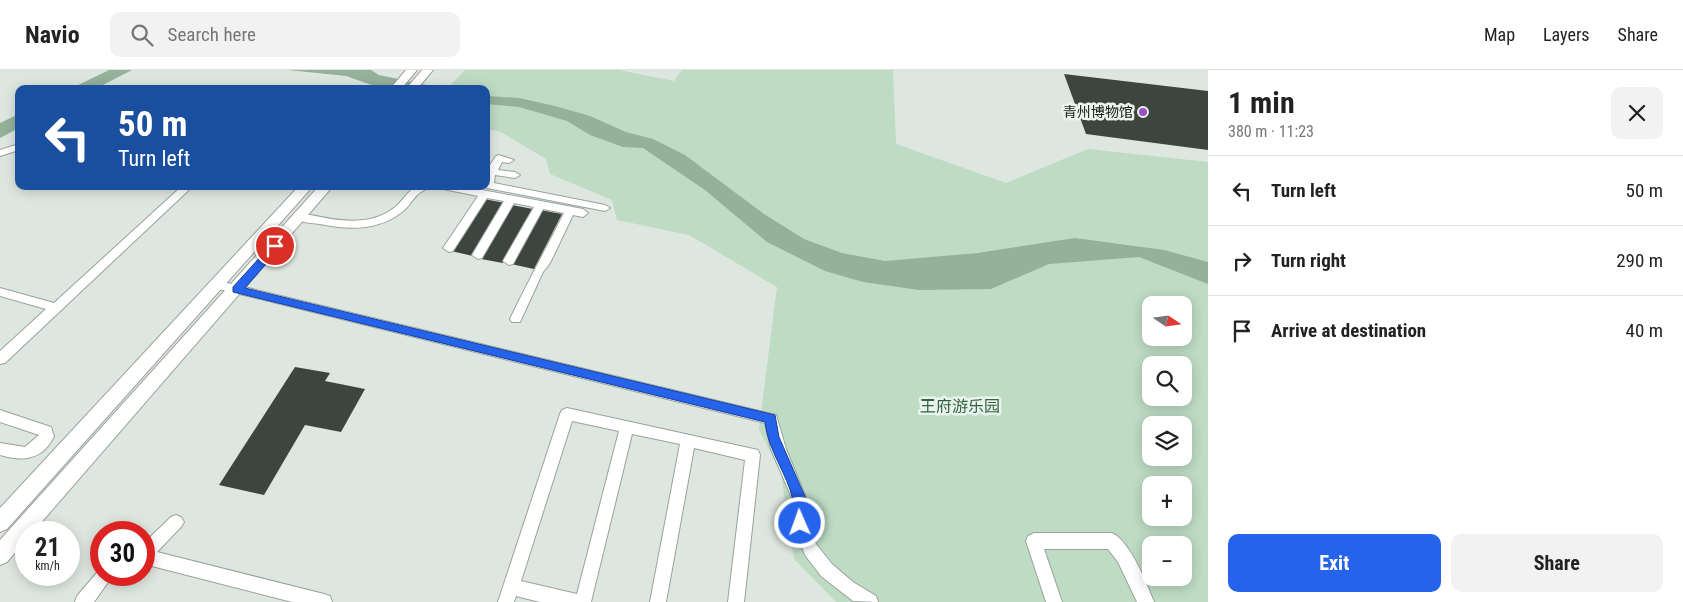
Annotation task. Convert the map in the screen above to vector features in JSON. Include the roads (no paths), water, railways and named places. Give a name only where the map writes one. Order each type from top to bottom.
[{"type":"main road","points":[[399,85],[412,70]]},
{"type":"main road","points":[[415,85],[428,70]]},
{"type":"main road","points":[[0,522],[219,285],[303,190]]},
{"type":"main road","points":[[0,555],[237,290],[324,190]]},
{"type":"street","points":[[0,153],[15,147]]},
{"type":"street","points":[[0,160],[15,155]]},
{"type":"street","points":[[490,170],[499,158],[509,160]]},
{"type":"street","points":[[490,171],[515,175]]},
{"type":"street","points":[[490,185],[605,208]]},
{"type":"street","points":[[0,359],[184,190]]},
{"type":"street","points":[[300,217],[345,225],[373,223],[398,211],[410,194],[416,190]]},
{"type":"street","points":[[464,190],[583,214]]},
{"type":"street","points":[[449,248],[484,194]]},
{"type":"street","points":[[478,254],[510,200]]},
{"type":"street","points":[[509,261],[540,205]]},
{"type":"street","points":[[516,319],[538,270],[544,263],[570,211]]},
{"type":"street","points":[[219,285],[771,418],[773,437],[800,501],[800,523],[807,546],[823,567],[846,588],[870,602]]},
{"type":"street","points":[[0,292],[57,308]]},
{"type":"street","points":[[575,602],[509,594],[567,414],[753,455],[736,602]]},
{"type":"street","points":[[0,416],[46,431],[47,436],[30,453],[21,456],[0,449]]},
{"type":"street","points":[[582,602],[627,428]]},
{"type":"street","points":[[658,602],[688,440]]},
{"type":"street","points":[[37,445],[63,454]]},
{"type":"street","points":[[155,544],[176,522]]},
{"type":"street","points":[[1054,602],[1034,540],[1112,541],[1124,556],[1146,602]]},
{"type":"street","points":[[155,558],[324,602]]},
{"type":"street","points":[[83,602],[96,586]]},
{"type":"place","name":"青州博物馆","points":[[1143,112]]},
{"type":"park label","name":"王府游乐园","points":[[960,406]]}]
